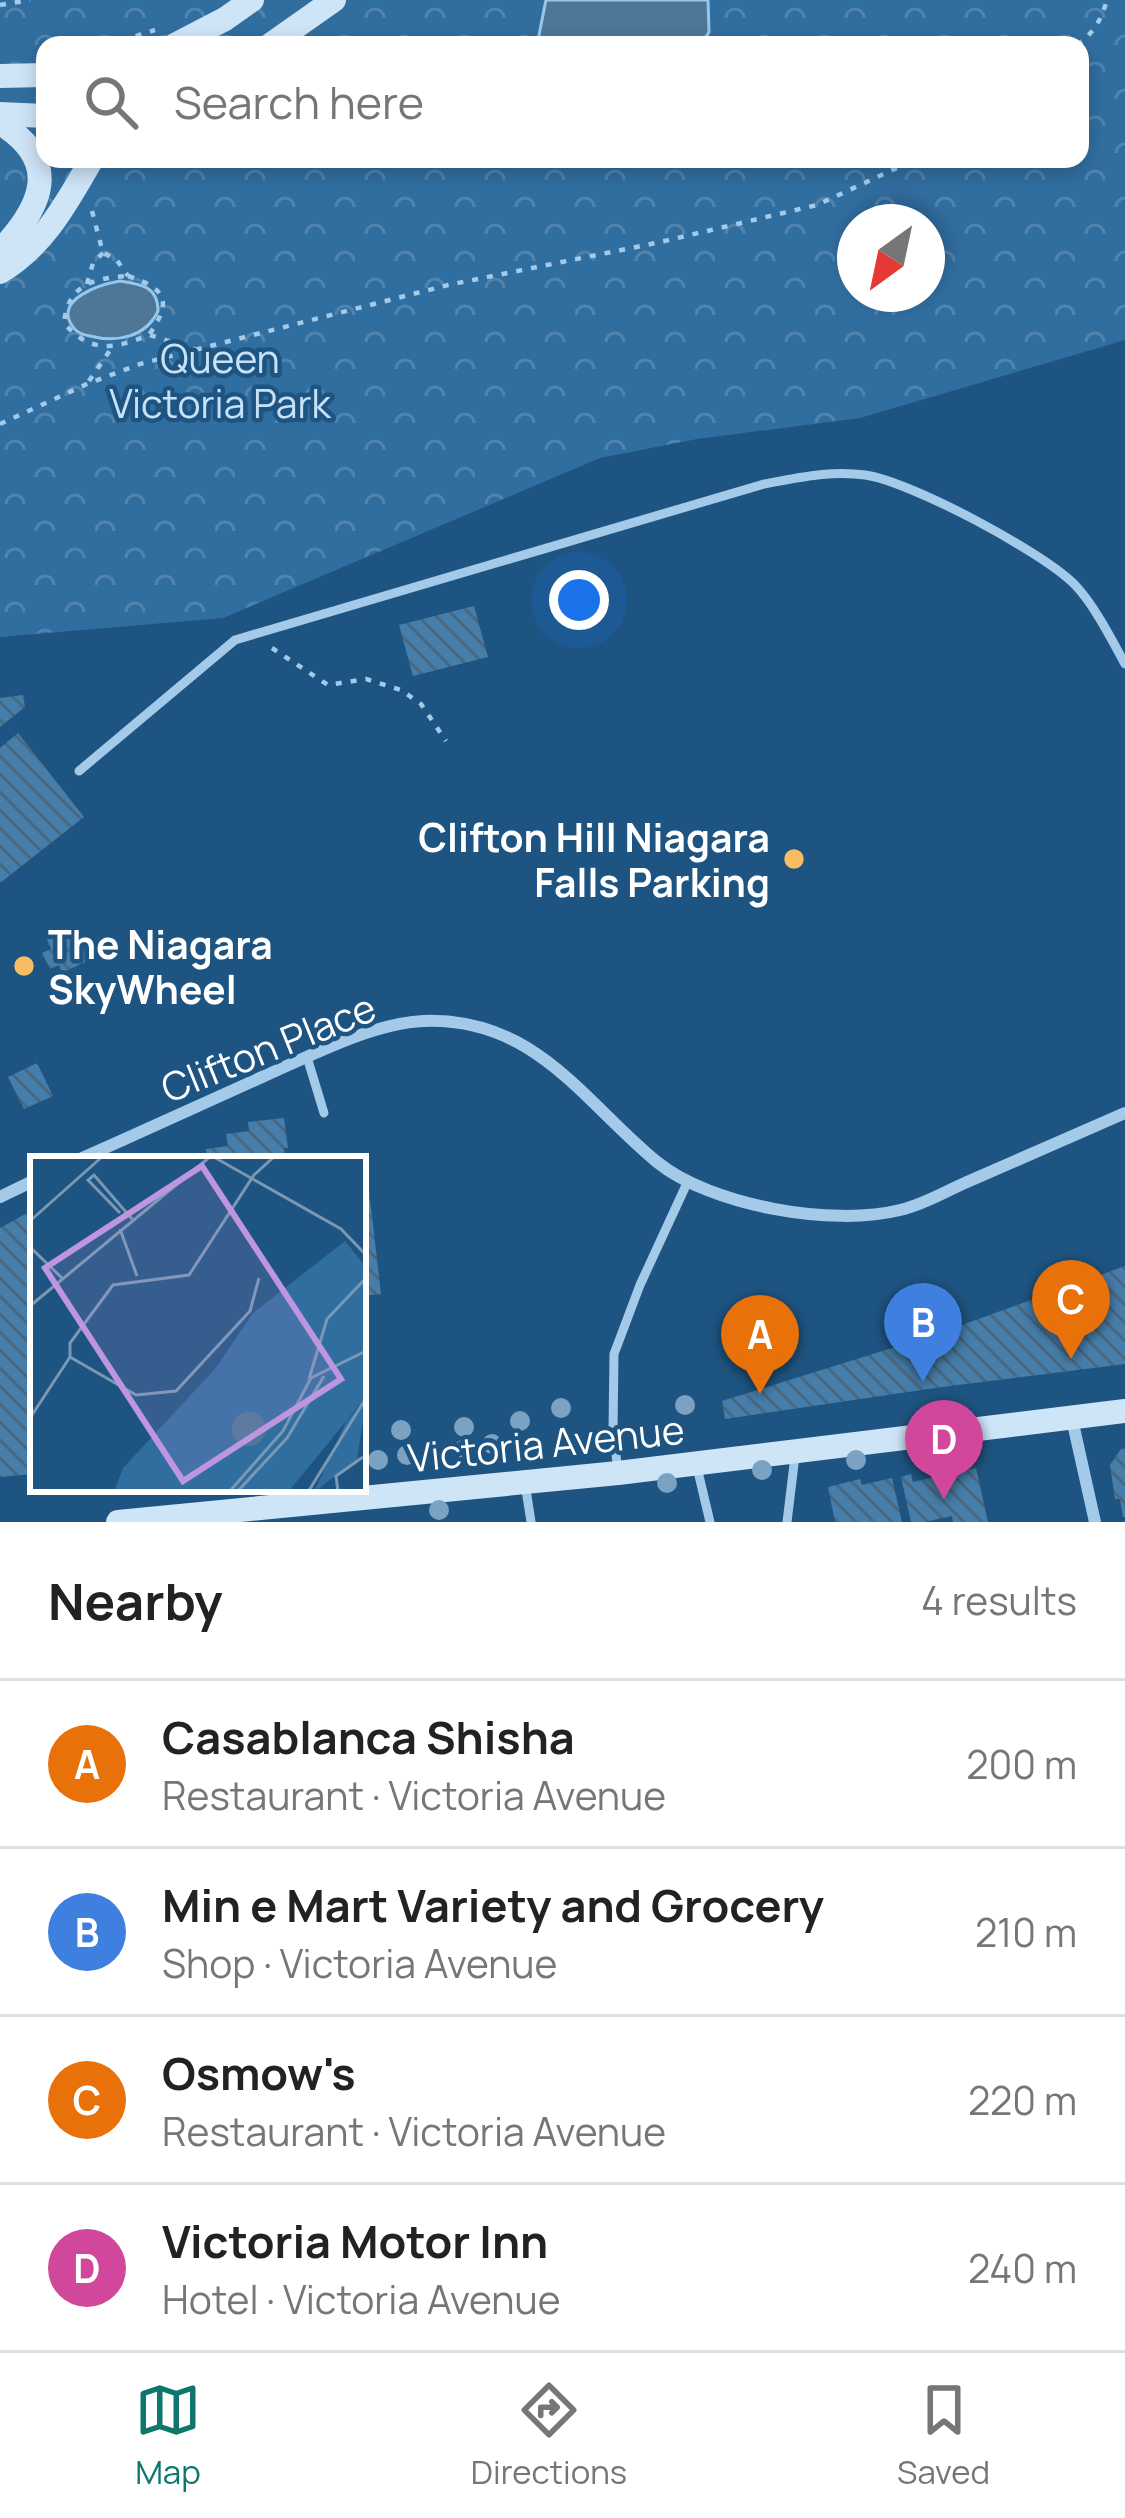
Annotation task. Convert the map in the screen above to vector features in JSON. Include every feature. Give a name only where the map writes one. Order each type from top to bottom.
[{"type":"main road","points":[[192,36],[252,0]]},
{"type":"main road","points":[[283,36],[334,0]]},
{"type":"main road","points":[[0,76],[36,75]]},
{"type":"main road","points":[[0,119],[36,117]]},
{"type":"main road","points":[[0,119],[28,143],[36,157]]},
{"type":"main road","points":[[0,250],[25,221],[34,202],[38,168]]},
{"type":"main road","points":[[0,272],[46,232],[87,168]]},
{"type":"main road","name":"Victoria Avenue","points":[[118,1522],[618,1473],[1125,1411]]},
{"type":"street","name":"Clifton Place","points":[[87,1156],[374,1030],[423,1021],[471,1024],[521,1044],[564,1072],[659,1163],[688,1181],[770,1210],[835,1216],[901,1210],[1125,1113]]},
{"type":"street","points":[[0,1197],[30,1182]]},
{"type":"street","points":[[1072,1418],[1095,1522]]},
{"type":"lane","points":[[79,771],[235,640],[764,484],[830,472],[902,484],[1054,566],[1078,587],[1125,664]]},
{"type":"lane","points":[[307,1057],[324,1113]]},
{"type":"lane","points":[[618,1473],[614,1354],[688,1181]]},
{"type":"lane","points":[[787,1522],[796,1451]]},
{"type":"lane","points":[[696,1463],[710,1522]]},
{"type":"lane","points":[[525,1483],[531,1522]]},
{"type":"path","points":[[0,5],[30,0]]},
{"type":"path","points":[[1089,36],[1107,0]]},
{"type":"path","points":[[0,424],[140,364],[448,285],[817,205],[897,168]]},
{"type":"path","points":[[89,204],[103,253],[116,259],[128,276]]},
{"type":"path","points":[[103,253],[93,263],[89,280],[65,307],[64,323],[77,339],[112,346],[149,335],[197,350]]},
{"type":"path","points":[[82,287],[128,276],[152,284],[161,293],[164,308],[149,335]]},
{"type":"path","points":[[87,384],[112,346]]},
{"type":"path","points":[[252,635],[328,685],[366,679],[401,691],[421,704],[446,741]]},
{"type":"green space","name":"Queen Victoria Park","points":[[0,0],[1125,0],[1125,340],[860,418],[697,439],[600,458],[223,618],[0,637]]},
{"type":"shaded area","points":[[546,0],[708,0],[707,36],[539,36]]},
{"type":"shaded area","points":[[120,281],[151,291],[158,311],[153,320],[120,338],[76,331],[68,317],[74,301],[92,289]]},
{"type":"building","points":[[474,606],[488,657],[413,676],[399,625]]},
{"type":"building","points":[[23,695],[25,707],[0,727],[0,698]]},
{"type":"building","points":[[18,733],[84,817],[0,883],[0,748]]},
{"type":"building","points":[[73,928],[89,960],[62,973],[59,965],[50,969],[42,953],[51,949],[47,940]]},
{"type":"building","points":[[37,1063],[53,1096],[24,1109],[8,1077]]},
{"type":"building","points":[[284,1118],[285,1156],[207,1156],[206,1149],[228,1146],[226,1134],[249,1131],[248,1122]]},
{"type":"building","points":[[366,1164],[381,1294],[366,1296]]},
{"type":"building","points":[[29,1212],[30,1474],[0,1477],[0,1228]]},
{"type":"building","points":[[1125,1266],[1125,1364],[725,1419],[722,1401],[934,1335]]},
{"type":"building","points":[[1125,1448],[1125,1517],[1123,1517],[1110,1465]]},
{"type":"building","points":[[976,1468],[988,1522],[953,1522],[952,1516],[911,1522],[901,1477],[911,1474],[913,1482]]},
{"type":"building","points":[[892,1478],[902,1522],[835,1522],[828,1487]]},
{"type":"place","name":"Clifton Hill Niagara Falls Parking","points":[[794,859]]},
{"type":"place","name":"The Niagara SkyWheel","points":[[24,966]]},
{"type":"place","name":"Osmow's","points":[[1071,1359]]},
{"type":"place","name":"Min e Mart Variety and Grocery","points":[[923,1382]]},
{"type":"place","name":"Casablanca Shisha","points":[[760,1394]]},
{"type":"place","name":"Victoria Motor Inn","points":[[944,1499]]}]
